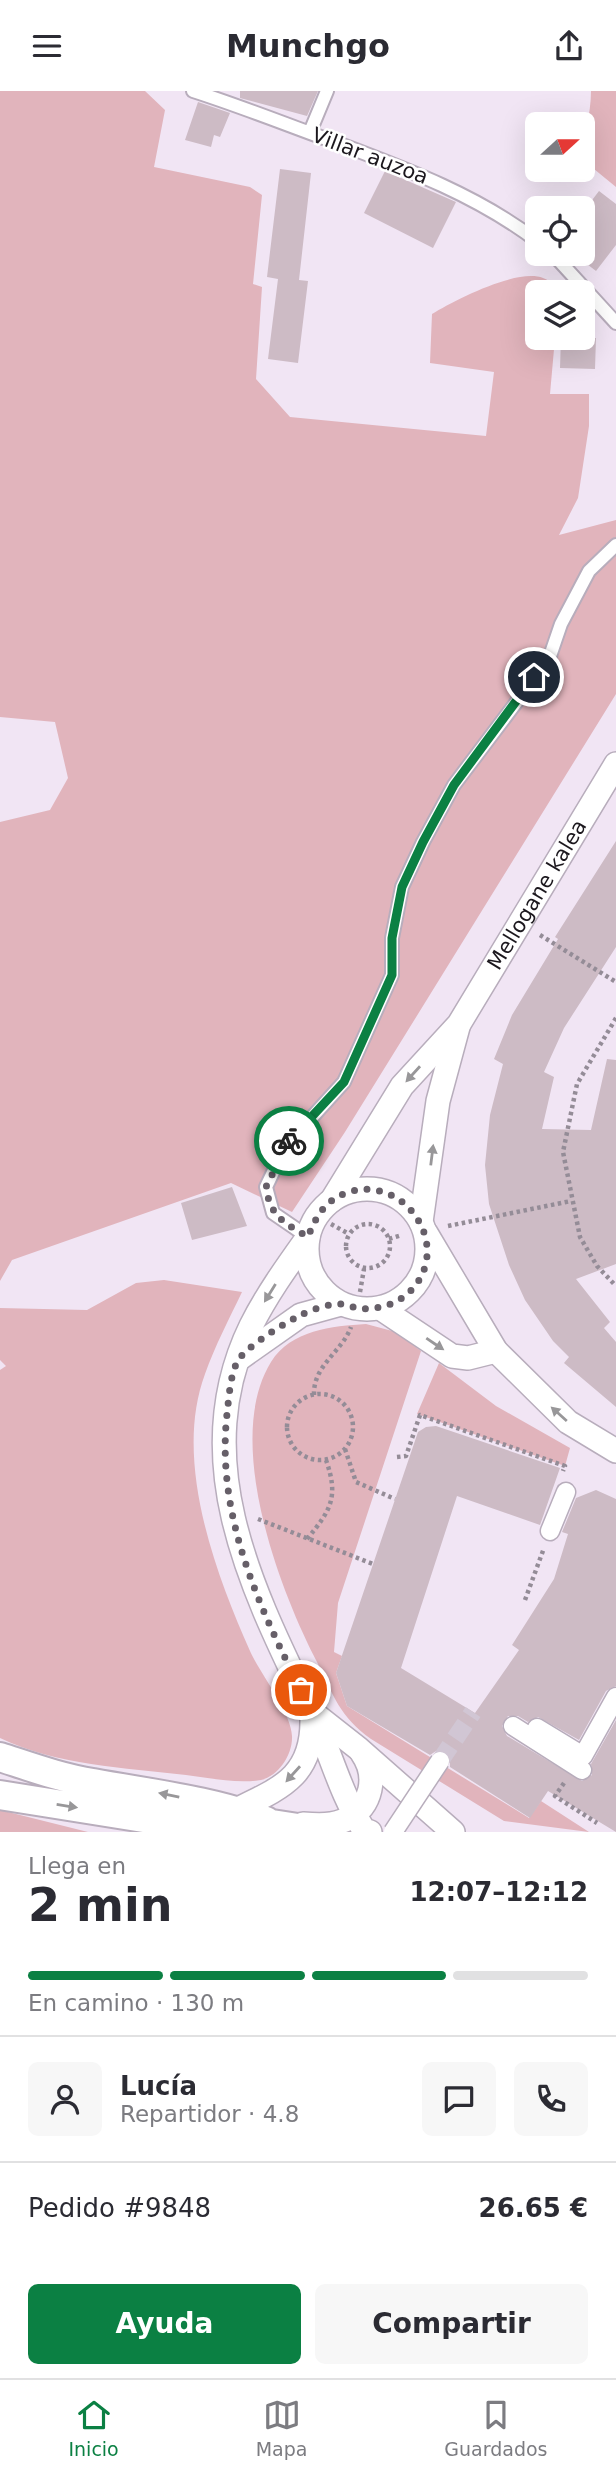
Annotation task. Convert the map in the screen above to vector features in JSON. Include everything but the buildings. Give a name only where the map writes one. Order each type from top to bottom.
[{"type":"street","name":"Mellogane kalea","points":[[308,1237],[316,1217],[332,1200],[402,1086],[459,1024],[616,764]]},
{"type":"street","name":"Mellogane kalea","points":[[360,1307],[399,1301],[414,1287],[424,1270],[427,1250],[423,1226],[438,1101],[459,1024]]},
{"type":"street","points":[[332,1200],[349,1192],[368,1189],[386,1192],[402,1201],[423,1226],[496,1351],[569,1422],[616,1451]]},
{"type":"street","points":[[308,1237],[307,1257],[313,1276],[325,1292],[360,1307],[452,1356],[468,1358],[496,1351]]},
{"type":"street","points":[[308,1237],[266,1298],[238,1360],[229,1396],[224,1435],[225,1473],[248,1577],[312,1712],[354,1814],[364,1830],[370,1832]]},
{"type":"street","points":[[238,1360],[301,1315],[360,1307]]},
{"type":"street","points":[[550,1531],[552,1509],[566,1492]]},
{"type":"street","points":[[537,1728],[583,1756],[616,1697]]},
{"type":"street","points":[[312,1712],[359,1749],[453,1832]]},
{"type":"street","points":[[236,1810],[278,1789],[293,1778],[307,1759],[312,1740],[312,1712]]},
{"type":"street","points":[[513,1726],[582,1770]]},
{"type":"street","points":[[0,1795],[219,1830],[272,1823],[324,1825],[346,1820],[363,1806],[371,1790],[371,1771],[359,1749]]},
{"type":"street","points":[[0,1757],[92,1783],[163,1793],[236,1810],[272,1823],[324,1832]]},
{"type":"street","points":[[393,1832],[440,1761]]},
{"type":"lane","name":"Villar auzoa","points":[[192,91],[266,114],[420,173],[514,223],[525,232]]},
{"type":"lane","points":[[310,132],[327,91]]},
{"type":"lane","points":[[564,266],[616,323]]},
{"type":"lane","points":[[308,1237],[273,1213],[266,1187],[285,1147],[344,1082],[392,975],[392,938],[402,887],[454,785],[549,659],[561,624],[589,571],[616,545]]},
{"type":"path","points":[[562,950],[616,982]]},
{"type":"path","points":[[616,1018],[578,1084],[563,1153],[580,1237],[597,1266],[616,1286]]},
{"type":"path","points":[[423,1226],[571,1201]]},
{"type":"path","points":[[368,1224],[386,1233],[390,1246],[385,1261],[372,1269],[356,1266],[346,1254],[345,1247],[349,1234],[355,1227],[368,1224]]},
{"type":"path","points":[[314,1395],[314,1385],[321,1370],[348,1337],[360,1307]]},
{"type":"path","points":[[314,1395],[330,1396],[346,1408],[353,1427],[345,1448],[326,1460],[304,1456],[295,1449],[287,1428],[293,1408],[300,1401],[314,1395]]},
{"type":"path","points":[[397,1457],[406,1456],[420,1415],[565,1466],[552,1509]]},
{"type":"path","points":[[345,1448],[356,1482],[362,1487],[395,1499]]},
{"type":"path","points":[[307,1539],[331,1505],[332,1479],[326,1460]]},
{"type":"path","points":[[231,1508],[373,1564]]},
{"type":"path","points":[[525,1600],[550,1531]]},
{"type":"path","points":[[582,1770],[572,1787],[565,1781],[555,1796],[597,1823]]},
{"type":"shaded area","points":[[0,91],[145,91],[165,110],[154,167],[250,187],[262,195],[253,284],[262,287],[256,379],[290,417],[486,436],[494,372],[430,363],[432,314],[503,281],[532,276],[547,280],[525,280],[525,350],[554,350],[550,394],[589,394],[589,426],[578,498],[559,535],[616,520],[616,694],[345,1132],[292,1212],[231,1183],[12,1260],[0,1281],[0,822],[50,810],[68,778],[55,722],[0,717]]},
{"type":"shaded area","points":[[591,91],[616,91],[616,187],[595,170],[595,112],[589,112]]},
{"type":"shaded area","points":[[164,1280],[242,1292],[205,1374],[196,1407],[194,1442],[196,1479],[212,1551],[250,1651],[281,1705],[292,1736],[284,1763],[274,1774],[261,1780],[224,1780],[91,1764],[44,1754],[0,1738],[0,1370],[6,1366],[0,1360],[0,1308],[87,1310],[136,1283]]},
{"type":"shaded area","points":[[366,1324],[396,1332],[421,1351],[338,1603],[334,1652],[342,1656],[336,1673],[347,1706],[529,1818],[541,1801],[589,1832],[504,1821],[371,1739],[351,1722],[338,1705],[302,1631],[273,1556],[254,1472],[253,1432],[258,1394],[271,1362],[279,1351],[290,1343],[301,1336],[326,1328]]},
{"type":"shaded area","points":[[439,1363],[496,1406],[570,1448],[565,1466],[417,1414]]},
{"type":"shaded area","points":[[0,1810],[88,1832],[0,1832]]},
{"type":"tunnel","points":[[440,1761],[473,1712]]},
{"type":"way so far","points":[[289,1141],[266,1187],[273,1213],[284,1223],[308,1237],[316,1217],[332,1200],[349,1192],[368,1189],[386,1192],[402,1201],[421,1222],[427,1250],[424,1270],[414,1287],[399,1301],[380,1308],[358,1308],[341,1304],[301,1315],[238,1360],[229,1396],[224,1435],[225,1473],[233,1526],[248,1577],[278,1646],[301,1690]]},
{"type":"route","points":[[289,1141],[344,1082],[392,975],[392,938],[402,887],[423,842],[454,785],[534,677]]}]
